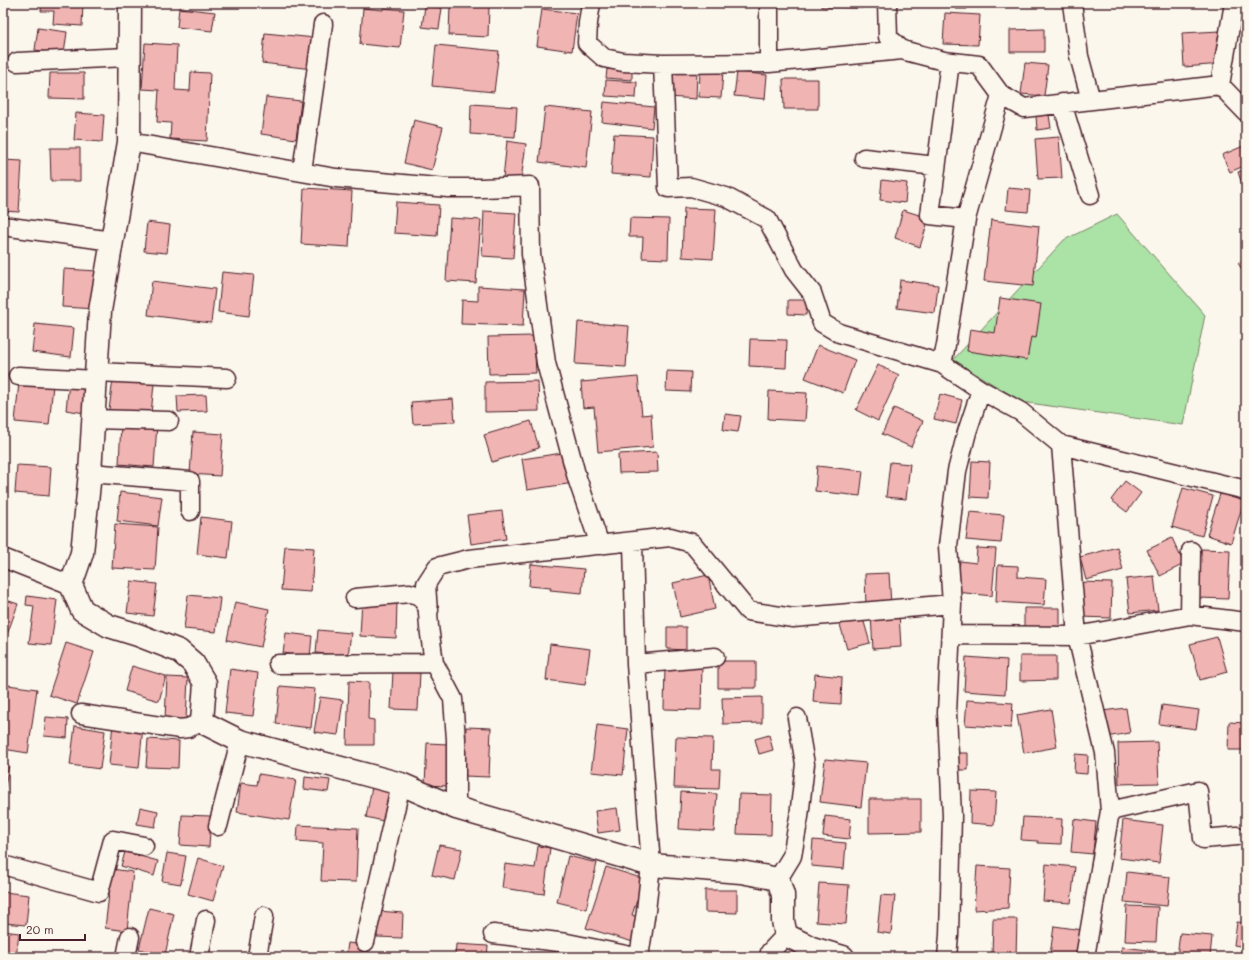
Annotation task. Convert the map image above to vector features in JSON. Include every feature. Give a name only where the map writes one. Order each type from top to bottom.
[{"type":"street","points":[[130,3],[128,58],[129,142],[100,311],[92,419],[90,473],[82,553],[71,585],[82,610],[109,626],[138,635],[179,651],[193,663],[205,682],[202,722]]},
{"type":"street","points":[[591,3],[587,43],[604,58],[624,62],[663,64],[769,63],[902,50],[950,62],[980,65],[1001,95],[1024,108],[1220,85]]},
{"type":"street","points":[[769,3],[769,63]]},
{"type":"street","points":[[887,3],[888,37],[902,50]]},
{"type":"street","points":[[1072,3],[1079,56],[1091,100]]},
{"type":"street","points":[[1220,85],[1234,3]]},
{"type":"street","points":[[302,172],[323,24]]},
{"type":"street","points":[[17,62],[128,58]]},
{"type":"street","points":[[950,62],[930,215],[966,219]]},
{"type":"street","points":[[663,64],[668,188],[691,187],[726,197],[767,219],[794,270],[812,293],[822,323],[839,333],[942,364],[981,390],[1021,412],[1061,444],[1246,490]]},
{"type":"street","points":[[1220,85],[1246,112]]},
{"type":"street","points":[[942,364],[966,219],[1001,95]]},
{"type":"street","points":[[1062,103],[1090,195]]},
{"type":"street","points":[[129,142],[336,178],[448,188],[530,186],[531,254],[546,363],[577,478],[600,545]]},
{"type":"street","points":[[864,158],[936,166]]},
{"type":"street","points":[[3,226],[112,241]]},
{"type":"street","points":[[18,376],[227,378]]},
{"type":"street","points":[[947,957],[949,935],[952,816],[947,713],[952,604],[948,546],[957,471],[967,432],[981,390]]},
{"type":"street","points":[[92,419],[169,421]]},
{"type":"street","points":[[1061,444],[1078,636],[1105,753],[1110,811],[1085,957]]},
{"type":"street","points":[[90,473],[190,481],[190,511]]},
{"type":"street","points":[[456,808],[456,739],[453,699],[434,663],[429,627],[426,584],[437,567],[469,559],[670,537],[692,543],[748,611],[793,618],[952,604]]},
{"type":"street","points":[[633,542],[636,664],[651,864],[639,957]]},
{"type":"street","points":[[1190,615],[1191,551]]},
{"type":"street","points":[[3,558],[71,585]]},
{"type":"street","points":[[355,598],[410,593],[420,596],[429,610]]},
{"type":"street","points":[[951,635],[1078,636],[1190,615],[1246,622]]},
{"type":"street","points":[[636,664],[715,658]]},
{"type":"street","points":[[278,664],[434,663]]},
{"type":"street","points":[[80,714],[180,729],[188,728],[202,722],[240,741],[401,784],[456,808],[651,864],[741,872],[778,879]]},
{"type":"street","points":[[786,935],[783,921],[783,895],[778,879],[792,856],[800,810],[805,764],[797,718]]},
{"type":"street","points":[[218,826],[240,741]]},
{"type":"street","points":[[365,942],[401,784]]},
{"type":"street","points":[[1110,811],[1198,791],[1203,839],[1237,836]]},
{"type":"street","points":[[3,865],[99,892],[113,840],[144,846]]},
{"type":"street","points":[[257,957],[264,916]]},
{"type":"street","points":[[198,957],[206,920]]},
{"type":"street","points":[[493,934],[567,943],[636,957]]},
{"type":"street","points":[[769,957],[770,952],[786,935]]},
{"type":"street","points":[[786,935],[812,948],[843,957]]},
{"type":"street","points":[[126,957],[130,937]]},
{"type":"green space","points":[[1117,214],[1205,315],[1183,425],[1022,402],[953,360],[1064,240]]},
{"type":"building","points":[[42,3],[83,3],[82,26],[53,24],[54,11],[41,11]]},
{"type":"building","points":[[821,3],[863,3],[863,8],[821,7]]},
{"type":"building","points":[[956,3],[967,3],[967,9],[956,9]]},
{"type":"building","points":[[450,5],[489,6],[488,37],[449,35]]},
{"type":"building","points":[[425,6],[442,8],[439,29],[422,27]]},
{"type":"building","points":[[179,8],[215,12],[212,31],[177,27]]},
{"type":"building","points":[[363,8],[404,10],[400,48],[360,44]]},
{"type":"building","points":[[542,9],[577,13],[572,51],[537,46]]},
{"type":"building","points":[[945,13],[980,15],[978,45],[943,44]]},
{"type":"building","points":[[38,28],[67,32],[64,54],[35,50]]},
{"type":"building","points":[[1044,29],[1044,52],[1010,52],[1010,30]]},
{"type":"building","points":[[1220,31],[1222,64],[1184,67],[1182,33]]},
{"type":"building","points":[[265,33],[315,38],[312,69],[262,63]]},
{"type":"building","points":[[145,43],[177,45],[175,90],[190,91],[191,72],[210,73],[207,141],[170,139],[171,123],[157,122],[159,90],[142,89]]},
{"type":"building","points":[[436,45],[499,51],[494,92],[432,86]]},
{"type":"building","points":[[1025,63],[1048,65],[1044,96],[1021,94]]},
{"type":"building","points":[[607,69],[632,70],[632,80],[606,78]]},
{"type":"building","points":[[671,70],[697,72],[696,99],[669,97]]},
{"type":"building","points":[[700,70],[723,72],[721,98],[699,97]]},
{"type":"building","points":[[737,72],[767,75],[765,99],[734,96]]},
{"type":"building","points":[[50,73],[84,73],[84,99],[49,98]]},
{"type":"building","points":[[783,79],[818,79],[818,109],[784,109]]},
{"type":"building","points":[[606,80],[637,82],[636,98],[605,96]]},
{"type":"building","points":[[266,97],[301,101],[296,139],[261,134]]},
{"type":"building","points":[[604,102],[654,107],[652,128],[602,122]]},
{"type":"building","points":[[471,104],[517,107],[515,137],[470,134]]},
{"type":"building","points":[[545,107],[592,112],[586,168],[539,162]]},
{"type":"building","points":[[76,113],[104,115],[102,142],[74,140]]},
{"type":"building","points":[[1049,115],[1051,128],[1037,130],[1036,116]]},
{"type":"building","points":[[414,120],[443,127],[432,170],[404,163]]},
{"type":"building","points":[[614,134],[653,136],[651,177],[611,174]]},
{"type":"building","points":[[1059,137],[1062,178],[1038,179],[1035,139]]},
{"type":"building","points":[[507,141],[526,144],[521,180],[503,178]]},
{"type":"building","points":[[1246,145],[1246,165],[1230,172],[1222,155]]},
{"type":"building","points":[[50,148],[80,148],[80,181],[51,181]]},
{"type":"building","points":[[3,160],[22,161],[19,212],[3,211]]},
{"type":"building","points":[[1246,169],[1246,186],[1243,187],[1238,172]]},
{"type":"building","points":[[882,180],[907,183],[905,203],[880,200]]},
{"type":"building","points":[[304,188],[352,191],[349,247],[301,244]]},
{"type":"building","points":[[1008,188],[1030,190],[1028,212],[1006,210]]},
{"type":"building","points":[[396,202],[439,205],[437,236],[394,233]]},
{"type":"building","points":[[684,208],[716,209],[713,259],[682,257]]},
{"type":"building","points":[[903,210],[929,218],[920,247],[895,238]]},
{"type":"building","points":[[484,211],[516,213],[513,258],[482,256]]},
{"type":"building","points":[[450,218],[481,220],[476,283],[446,281]]},
{"type":"building","points":[[630,218],[669,219],[668,259],[642,258],[643,237],[629,237]]},
{"type":"building","points":[[991,220],[1039,226],[1033,286],[984,281]]},
{"type":"building","points":[[147,222],[170,225],[167,253],[144,251]]},
{"type":"building","points":[[1246,259],[1246,276],[1238,263]]},
{"type":"building","points":[[64,269],[98,271],[96,309],[62,307]]},
{"type":"building","points":[[222,272],[254,275],[249,316],[218,312]]},
{"type":"building","points":[[900,280],[938,285],[935,313],[897,308]]},
{"type":"building","points":[[152,281],[215,289],[211,323],[148,315]]},
{"type":"building","points":[[478,286],[525,289],[523,326],[461,324],[462,300],[478,301]]},
{"type":"building","points":[[1000,298],[1041,304],[1036,338],[1031,337],[1027,360],[967,351],[970,329],[995,333]]},
{"type":"building","points":[[788,300],[807,300],[806,315],[788,314]]},
{"type":"building","points":[[578,322],[629,326],[626,367],[575,364]]},
{"type":"building","points":[[35,324],[74,328],[71,357],[32,352]]},
{"type":"building","points":[[534,336],[536,373],[489,374],[488,337]]},
{"type":"building","points":[[750,339],[787,340],[786,368],[749,366]]},
{"type":"building","points":[[818,345],[855,360],[843,393],[805,378]]},
{"type":"building","points":[[878,365],[899,375],[878,421],[856,410]]},
{"type":"building","points":[[667,371],[691,372],[690,392],[666,391]]},
{"type":"building","points":[[638,377],[642,415],[651,414],[653,447],[598,452],[594,407],[583,408],[581,382]]},
{"type":"building","points":[[113,379],[154,384],[151,414],[109,410]]},
{"type":"building","points":[[538,381],[539,411],[485,412],[485,382]]},
{"type":"building","points":[[19,382],[53,385],[49,425],[15,422]]},
{"type":"building","points":[[69,383],[88,385],[85,413],[66,410]]},
{"type":"building","points":[[769,391],[807,393],[805,421],[768,419]]},
{"type":"building","points":[[940,394],[962,400],[956,424],[934,419]]},
{"type":"building","points":[[206,395],[207,411],[178,412],[177,396]]},
{"type":"building","points":[[453,399],[455,422],[413,424],[411,402]]},
{"type":"building","points":[[894,408],[923,421],[911,447],[882,434]]},
{"type":"building","points":[[725,414],[741,416],[738,432],[723,430]]},
{"type":"building","points":[[531,421],[539,448],[492,462],[484,435]]},
{"type":"building","points":[[121,423],[157,425],[154,467],[119,464]]},
{"type":"building","points":[[193,432],[223,434],[220,476],[190,474]]},
{"type":"building","points":[[569,452],[574,483],[527,490],[522,459]]},
{"type":"building","points":[[657,452],[658,472],[619,473],[618,454]]},
{"type":"building","points":[[972,461],[990,462],[988,498],[970,497]]},
{"type":"building","points":[[890,462],[910,464],[906,499],[886,497]]},
{"type":"building","points":[[17,465],[51,467],[49,496],[15,493]]},
{"type":"building","points":[[817,466],[863,471],[860,496],[815,491]]},
{"type":"building","points":[[1125,481],[1141,493],[1127,512],[1111,500]]},
{"type":"building","points":[[1183,488],[1213,496],[1202,536],[1172,527]]},
{"type":"building","points":[[120,492],[162,497],[158,526],[117,521]]},
{"type":"building","points":[[1220,494],[1244,501],[1231,543],[1207,535]]},
{"type":"building","points":[[502,511],[506,539],[471,544],[467,515]]},
{"type":"building","points":[[970,512],[1004,515],[1001,543],[966,540]]},
{"type":"building","points":[[201,517],[232,521],[228,558],[197,554]]},
{"type":"building","points":[[1246,522],[1246,535],[1243,534]]},
{"type":"building","points":[[115,524],[158,527],[155,570],[112,568]]},
{"type":"building","points":[[1172,538],[1184,564],[1160,576],[1147,550]]},
{"type":"building","points":[[285,546],[314,548],[311,592],[281,590]]},
{"type":"building","points":[[1117,547],[1123,570],[1086,580],[1080,557]]},
{"type":"building","points":[[977,548],[996,549],[992,596],[957,592],[960,561],[976,563]]},
{"type":"building","points":[[1201,549],[1230,550],[1228,599],[1199,598]]},
{"type":"building","points":[[531,564],[584,569],[582,593],[550,590],[551,588],[529,586]]},
{"type":"building","points":[[998,565],[1018,566],[1018,577],[1046,579],[1044,605],[996,602]]},
{"type":"building","points":[[889,573],[891,605],[866,606],[865,574]]},
{"type":"building","points":[[708,575],[715,609],[680,617],[673,583]]},
{"type":"building","points":[[1154,576],[1158,610],[1130,613],[1126,579]]},
{"type":"building","points":[[131,581],[157,584],[153,616],[127,613]]},
{"type":"building","points":[[1080,582],[1112,583],[1111,618],[1079,617]]},
{"type":"building","points":[[188,595],[220,598],[216,632],[184,629]]},
{"type":"building","points":[[27,596],[57,600],[51,645],[29,643],[34,606],[26,605]]},
{"type":"building","points":[[3,599],[18,604],[3,646]]},
{"type":"building","points":[[362,599],[397,601],[396,638],[360,636]]},
{"type":"building","points":[[235,602],[269,609],[261,647],[227,640]]},
{"type":"building","points":[[1024,608],[1060,608],[1060,632],[1024,632]]},
{"type":"building","points":[[899,613],[901,647],[873,649],[871,615]]},
{"type":"building","points":[[862,615],[870,643],[847,649],[839,621]]},
{"type":"building","points":[[667,627],[686,627],[686,650],[667,649]]},
{"type":"building","points":[[318,630],[351,633],[348,656],[316,653]]},
{"type":"building","points":[[286,633],[312,636],[310,657],[283,653]]},
{"type":"building","points":[[1217,637],[1227,672],[1200,680],[1190,644]]},
{"type":"building","points":[[66,643],[94,652],[77,704],[49,695]]},
{"type":"building","points":[[550,644],[590,649],[585,685],[546,680]]},
{"type":"building","points":[[1020,656],[1056,656],[1056,680],[1020,681]]},
{"type":"building","points":[[966,657],[1007,660],[1005,694],[964,691]]},
{"type":"building","points":[[718,661],[756,661],[756,688],[718,688]]},
{"type":"building","points":[[665,665],[702,666],[701,710],[664,709]]},
{"type":"building","points":[[132,666],[166,676],[159,701],[125,691]]},
{"type":"building","points":[[230,669],[258,673],[253,716],[225,713]]},
{"type":"building","points":[[393,671],[420,673],[418,710],[391,709]]},
{"type":"building","points":[[815,674],[842,677],[841,704],[813,702]]},
{"type":"building","points":[[167,677],[188,678],[186,720],[165,719]]},
{"type":"building","points":[[349,681],[369,682],[368,719],[374,720],[374,745],[347,745]]},
{"type":"building","points":[[8,685],[37,689],[28,753],[3,749],[3,718]]},
{"type":"building","points":[[280,686],[315,689],[311,728],[276,724]]},
{"type":"building","points":[[320,697],[343,700],[338,735],[314,732]]},
{"type":"building","points":[[762,697],[762,723],[723,724],[722,698]]},
{"type":"building","points":[[967,700],[1013,703],[1011,728],[965,725]]},
{"type":"building","points":[[1162,705],[1199,710],[1196,729],[1159,724]]},
{"type":"building","points":[[1126,708],[1130,733],[1106,737],[1102,711]]},
{"type":"building","points":[[1051,709],[1057,747],[1024,753],[1017,715]]},
{"type":"building","points":[[46,717],[68,719],[67,738],[44,736]]},
{"type":"building","points":[[1229,722],[1246,723],[1246,750],[1228,750]]},
{"type":"building","points":[[113,723],[143,726],[139,768],[109,765]]},
{"type":"building","points":[[597,725],[628,729],[623,775],[591,772]]},
{"type":"building","points":[[75,726],[105,731],[100,769],[70,765]]},
{"type":"building","points":[[466,727],[491,728],[489,777],[464,776]]},
{"type":"building","points":[[769,735],[773,750],[759,754],[755,739]]},
{"type":"building","points":[[676,737],[713,738],[712,769],[720,769],[719,789],[674,788]]},
{"type":"building","points":[[148,739],[179,741],[178,768],[146,767]]},
{"type":"building","points":[[1157,742],[1159,783],[1119,784],[1118,743]]},
{"type":"building","points":[[427,743],[448,744],[447,786],[425,785]]},
{"type":"building","points":[[957,753],[968,753],[968,770],[958,770]]},
{"type":"building","points":[[1075,754],[1088,755],[1087,774],[1074,773]]},
{"type":"building","points":[[825,759],[866,763],[861,807],[820,802]]},
{"type":"building","points":[[3,763],[9,765],[3,798]]},
{"type":"building","points":[[259,774],[296,780],[289,820],[237,812],[241,783],[257,785]]},
{"type":"building","points":[[305,777],[330,780],[328,792],[304,789]]},
{"type":"building","points":[[372,787],[389,790],[383,821],[366,817]]},
{"type":"building","points":[[971,791],[996,792],[994,825],[970,823]]},
{"type":"building","points":[[681,792],[717,794],[714,831],[679,829]]},
{"type":"building","points":[[739,794],[772,795],[771,835],[737,834]]},
{"type":"building","points":[[869,799],[921,799],[921,832],[869,833]]},
{"type":"building","points":[[140,807],[158,811],[155,827],[137,824]]},
{"type":"building","points":[[617,808],[620,830],[598,833],[595,811]]},
{"type":"building","points":[[182,815],[211,816],[209,847],[180,845]]},
{"type":"building","points":[[825,816],[851,819],[849,839],[823,836]]},
{"type":"building","points":[[1023,817],[1062,819],[1061,844],[1038,843],[1038,841],[1021,840]]},
{"type":"building","points":[[1074,819],[1096,822],[1093,854],[1071,852]]},
{"type":"building","points":[[1123,820],[1163,825],[1159,863],[1119,858]]},
{"type":"building","points":[[298,825],[358,828],[356,882],[321,881],[323,843],[297,841]]},
{"type":"building","points":[[813,840],[846,843],[844,869],[811,866]]},
{"type":"building","points":[[439,845],[462,849],[455,880],[432,875]]},
{"type":"building","points":[[538,846],[550,848],[544,894],[502,888],[505,864],[535,868]]},
{"type":"building","points":[[125,852],[158,861],[154,876],[121,866]]},
{"type":"building","points":[[167,853],[186,856],[181,884],[162,881]]},
{"type":"building","points":[[568,856],[597,863],[586,909],[557,902]]},
{"type":"building","points":[[198,858],[223,866],[213,901],[188,894]]},
{"type":"building","points":[[1046,864],[1075,867],[1071,903],[1043,901]]},
{"type":"building","points":[[977,866],[1010,868],[1008,908],[974,910]]},
{"type":"building","points":[[606,867],[644,879],[632,915],[641,918],[633,942],[586,928]]},
{"type":"building","points":[[112,869],[133,872],[127,931],[105,928]]},
{"type":"building","points":[[1127,872],[1170,877],[1167,906],[1124,902]]},
{"type":"building","points":[[819,883],[849,885],[846,924],[816,922]]},
{"type":"building","points":[[705,890],[737,890],[737,913],[705,912]]},
{"type":"building","points":[[4,892],[29,895],[26,925],[3,923]]},
{"type":"building","points":[[881,895],[895,896],[891,934],[877,932]]},
{"type":"building","points":[[1127,906],[1158,907],[1156,942],[1125,941]]},
{"type":"building","points":[[149,908],[174,914],[165,955],[139,949]]},
{"type":"building","points":[[378,911],[403,913],[402,938],[377,937]]},
{"type":"building","points":[[993,919],[1017,919],[1016,957],[992,957]]},
{"type":"building","points":[[1237,922],[1246,923],[1246,947],[1234,945]]},
{"type":"building","points":[[1054,926],[1083,930],[1080,957],[1050,955]]},
{"type":"building","points":[[3,931],[19,933],[16,957],[3,957]]},
{"type":"building","points":[[1180,933],[1212,936],[1210,957],[1177,957]]},
{"type":"building","points":[[348,943],[365,945],[364,957],[346,957]]},
{"type":"building","points":[[456,944],[488,946],[487,957],[455,957]]},
{"type":"building","points":[[1122,947],[1157,951],[1156,957],[1121,957]]}]
